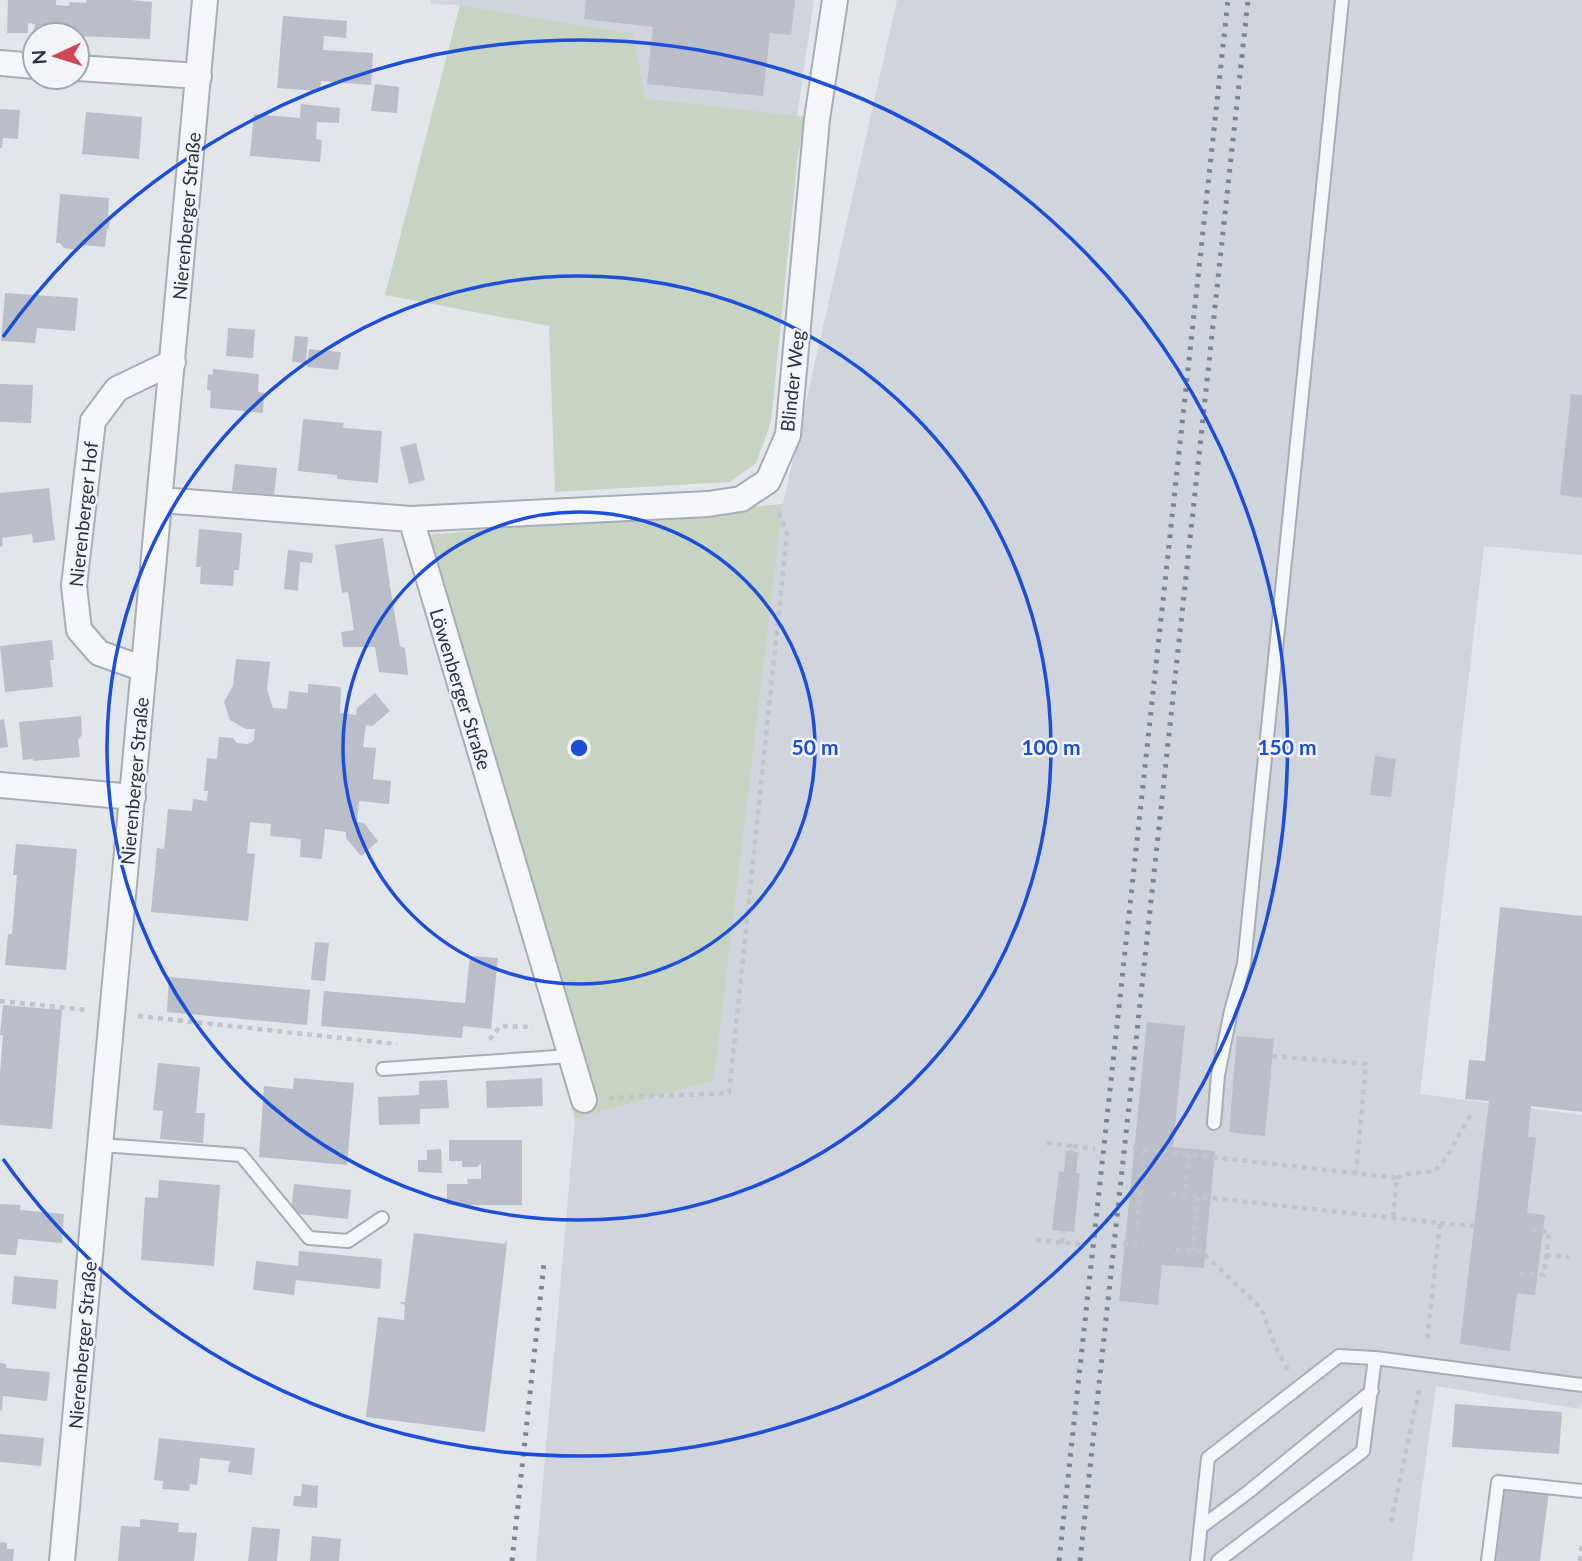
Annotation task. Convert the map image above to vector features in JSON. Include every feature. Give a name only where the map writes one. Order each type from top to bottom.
[{"type":"street","name":"Nierenberger Straße","points":[[62,1561],[205,0]]},
{"type":"street","name":"Blinder Weg","points":[[768,481],[788,435],[817,119],[835,0]]},
{"type":"street","points":[[0,64],[21,65]]},
{"type":"street","points":[[91,69],[199,76]]},
{"type":"street","name":"Nierenberger Hof","points":[[144,669],[99,653],[79,630],[74,586],[93,421],[117,389],[173,362]]},
{"type":"street","points":[[160,500],[411,519],[708,504],[741,499],[768,481]]},
{"type":"street","name":"Löwenberger Straße","points":[[411,519],[584,1100]]},
{"type":"street","points":[[0,785],[133,797]]},
{"type":"lane","points":[[1214,1123],[1218,1075],[1244,964],[1342,0]]},
{"type":"lane","points":[[383,1069],[571,1056]]},
{"type":"lane","points":[[101,1145],[242,1155],[309,1238],[348,1241],[382,1218]]},
{"type":"lane","points":[[1197,1561],[1208,1458],[1339,1356],[1375,1358],[1582,1385]]},
{"type":"lane","points":[[1218,1561],[1363,1451],[1375,1358]]},
{"type":"lane","points":[[1200,1527],[1247,1493],[1372,1391]]},
{"type":"lane","points":[[1488,1561],[1497,1482],[1582,1491]]},
{"type":"path","points":[[584,1100],[729,1093],[787,534],[768,481]]},
{"type":"path","points":[[0,1001],[409,1045]]},
{"type":"path","points":[[478,1040],[491,1038],[500,1026],[562,1028]]},
{"type":"path","points":[[1272,1056],[1366,1064],[1356,1173]]},
{"type":"path","points":[[1133,1148],[1397,1178],[1406,1174],[1435,1171],[1447,1158],[1471,1114]]},
{"type":"path","points":[[1047,1143],[1095,1149]]},
{"type":"path","points":[[1070,1165],[1072,1146]]},
{"type":"path","points":[[1135,1245],[1144,1149]]},
{"type":"path","points":[[1184,1195],[1189,1154]]},
{"type":"path","points":[[1393,1218],[1397,1178]]},
{"type":"path","points":[[1171,1194],[1474,1226]]},
{"type":"path","points":[[1192,1251],[1198,1197]]},
{"type":"path","points":[[1391,1522],[1424,1364],[1440,1223]]},
{"type":"path","points":[[1520,1273],[1544,1275],[1549,1232],[1525,1229]]},
{"type":"path","points":[[1062,1243],[1063,1231]]},
{"type":"path","points":[[1036,1240],[1086,1245]]},
{"type":"path","points":[[1123,1243],[1145,1245]]},
{"type":"path","points":[[1166,1248],[1202,1252],[1261,1308],[1277,1350],[1293,1378],[1309,1380]]},
{"type":"path","points":[[1546,1255],[1569,1257]]},
{"type":"path","points":[[1580,1561],[1582,1546]]},
{"type":"shaded area","points":[[431,0],[814,0],[797,117],[645,98],[460,5],[431,4]]},
{"type":"shaded area","points":[[897,0],[1582,0],[1582,555],[1484,546],[1420,1094],[1582,1115],[1582,1402],[1580,1409],[1436,1386],[1412,1561],[536,1561],[575,1119],[714,1081],[783,504]]},
{"type":"green space","points":[[460,5],[633,34],[645,98],[805,117],[797,162],[771,422],[756,463],[730,482],[555,492],[549,326],[385,295]]},
{"type":"green space","points":[[783,504],[714,1081],[575,1119],[426,535]]},
{"type":"building","points":[[8,0],[56,0],[56,5],[69,6],[70,2],[86,3],[86,0],[152,2],[150,39],[91,37],[91,21],[21,21],[21,33],[7,33]]},
{"type":"building","points":[[586,0],[795,0],[791,35],[770,33],[763,96],[647,84],[653,27],[584,19]]},
{"type":"building","points":[[283,16],[347,21],[346,38],[324,36],[323,50],[373,53],[371,85],[321,81],[320,91],[277,88]]},
{"type":"building","points":[[375,84],[399,87],[397,113],[371,111]]},
{"type":"building","points":[[301,104],[340,108],[339,123],[317,122],[316,139],[322,140],[320,162],[250,156],[254,114],[300,118]]},
{"type":"building","points":[[0,109],[20,110],[18,139],[3,138],[2,148],[0,148]]},
{"type":"building","points":[[86,112],[142,117],[139,159],[82,154]]},
{"type":"building","points":[[60,194],[109,198],[110,217],[105,247],[83,245],[78,250],[64,248],[60,243],[56,243]]},
{"type":"building","points":[[5,293],[78,298],[75,331],[37,328],[35,343],[1,341]]},
{"type":"building","points":[[228,328],[255,330],[253,358],[226,356]]},
{"type":"building","points":[[295,336],[308,337],[306,363],[292,362]]},
{"type":"building","points":[[309,349],[341,352],[338,370],[307,367]]},
{"type":"building","points":[[213,369],[259,374],[258,392],[264,393],[263,413],[210,408],[208,374],[213,375]]},
{"type":"building","points":[[0,384],[33,385],[31,423],[0,422]]},
{"type":"building","points":[[1571,394],[1582,395],[1582,498],[1560,495]]},
{"type":"building","points":[[303,419],[344,423],[343,428],[382,431],[378,483],[337,479],[337,475],[298,471]]},
{"type":"building","points":[[416,443],[425,480],[409,484],[400,447]]},
{"type":"building","points":[[235,464],[277,468],[274,495],[232,491]]},
{"type":"building","points":[[49,488],[55,540],[33,543],[32,534],[2,538],[3,546],[0,547],[0,493]]},
{"type":"building","points":[[199,529],[242,533],[239,570],[234,570],[233,586],[200,584],[201,567],[196,567]]},
{"type":"building","points":[[383,538],[388,586],[400,646],[405,648],[408,675],[379,672],[375,647],[343,647],[341,632],[354,630],[348,592],[342,593],[335,545]]},
{"type":"building","points":[[288,550],[313,553],[312,563],[300,562],[298,591],[284,589]]},
{"type":"building","points":[[52,640],[54,660],[50,660],[53,687],[5,692],[0,646]]},
{"type":"building","points":[[236,659],[270,662],[267,689],[273,708],[287,709],[289,691],[308,693],[308,684],[341,687],[340,713],[356,715],[357,708],[375,693],[390,711],[372,726],[366,725],[363,747],[376,748],[373,779],[391,781],[389,804],[359,801],[357,822],[364,823],[378,841],[361,856],[346,838],[346,832],[325,829],[322,859],[300,857],[301,839],[270,836],[271,824],[250,822],[247,853],[255,854],[248,921],[151,912],[157,848],[164,849],[168,809],[192,811],[193,799],[207,801],[208,791],[204,791],[207,758],[217,759],[219,737],[233,738],[237,743],[248,744],[254,740],[255,729],[246,729],[230,720],[224,702],[233,686]]},
{"type":"building","points":[[81,716],[82,735],[78,740],[80,757],[23,760],[19,722]]},
{"type":"building","points":[[4,719],[8,747],[0,748],[0,720]]},
{"type":"building","points":[[1375,756],[1396,759],[1391,797],[1370,795]]},
{"type":"building","points":[[16,844],[77,849],[66,970],[5,965],[8,934],[12,934],[17,875],[13,875]]},
{"type":"building","points":[[1500,907],[1582,916],[1582,1112],[1531,1106],[1528,1137],[1536,1138],[1527,1213],[1545,1215],[1535,1295],[1517,1293],[1510,1351],[1460,1344],[1489,1101],[1465,1099],[1469,1060],[1485,1061]]},
{"type":"building","points":[[315,942],[329,943],[325,981],[311,980]]},
{"type":"building","points":[[470,956],[498,958],[491,1029],[463,1026],[462,1038],[321,1026],[324,991],[465,1003]]},
{"type":"building","points":[[169,977],[310,990],[307,1025],[167,1012]]},
{"type":"building","points":[[3,1005],[62,1010],[52,1129],[0,1125],[3,1035],[0,1035]]},
{"type":"building","points":[[1147,1022],[1185,1026],[1173,1147],[1215,1151],[1204,1268],[1162,1265],[1158,1305],[1119,1301]]},
{"type":"building","points":[[1237,1036],[1274,1039],[1265,1136],[1229,1132]]},
{"type":"building","points":[[158,1063],[200,1067],[196,1113],[205,1113],[203,1143],[160,1139],[163,1111],[153,1110]]},
{"type":"building","points":[[294,1078],[354,1083],[347,1165],[259,1157],[264,1086],[293,1089]]},
{"type":"building","points":[[542,1078],[543,1106],[487,1108],[486,1081]]},
{"type":"building","points":[[447,1080],[449,1108],[420,1109],[420,1124],[379,1125],[378,1097],[419,1095],[419,1081]]},
{"type":"building","points":[[449,1140],[522,1140],[522,1205],[447,1205],[447,1184],[468,1184],[467,1179],[481,1179],[481,1163],[477,1167],[462,1167],[462,1161],[449,1161]]},
{"type":"building","points":[[441,1149],[442,1173],[418,1172],[418,1160],[427,1160],[427,1150]]},
{"type":"building","points":[[1066,1151],[1078,1152],[1076,1173],[1080,1173],[1074,1232],[1052,1230],[1059,1171],[1064,1172]]},
{"type":"building","points":[[159,1180],[220,1185],[214,1266],[141,1260],[145,1197],[158,1198]]},
{"type":"building","points":[[294,1184],[351,1190],[348,1219],[291,1213]]},
{"type":"building","points":[[0,1204],[21,1205],[20,1210],[64,1214],[62,1243],[18,1239],[16,1255],[0,1254]]},
{"type":"building","points":[[414,1233],[505,1244],[506,1240],[485,1432],[366,1417],[378,1317],[404,1320],[405,1305],[400,1302],[405,1302]]},
{"type":"building","points":[[299,1251],[382,1259],[380,1289],[296,1280],[294,1295],[253,1290],[256,1261],[298,1266]]},
{"type":"building","points":[[14,1276],[58,1280],[56,1309],[12,1304]]},
{"type":"building","points":[[0,1363],[6,1364],[6,1368],[50,1372],[47,1401],[3,1396],[2,1411],[0,1410]]},
{"type":"building","points":[[1455,1404],[1562,1412],[1559,1454],[1452,1447]]},
{"type":"building","points":[[0,1434],[44,1438],[41,1466],[0,1462]]},
{"type":"building","points":[[159,1438],[255,1448],[252,1475],[228,1472],[230,1461],[200,1458],[197,1485],[190,1484],[189,1491],[162,1489],[163,1481],[154,1480]]},
{"type":"building","points":[[302,1484],[318,1486],[317,1508],[293,1506],[294,1496],[301,1496]]},
{"type":"building","points":[[1505,1486],[1549,1491],[1540,1561],[1496,1561]]},
{"type":"building","points":[[140,1519],[179,1523],[178,1532],[197,1533],[194,1561],[118,1561],[121,1526],[140,1527]]},
{"type":"building","points":[[252,1527],[280,1529],[277,1561],[248,1561]]},
{"type":"building","points":[[312,1536],[341,1539],[339,1561],[310,1561]]},
{"type":"building","points":[[0,1542],[7,1543],[7,1549],[14,1549],[13,1561],[0,1561]]},
{"type":"railway","points":[[1059,1561],[1228,0]]},
{"type":"railway","points":[[1080,1561],[1248,0]]},
{"type":"railway","points":[[512,1561],[544,1263]]}]
